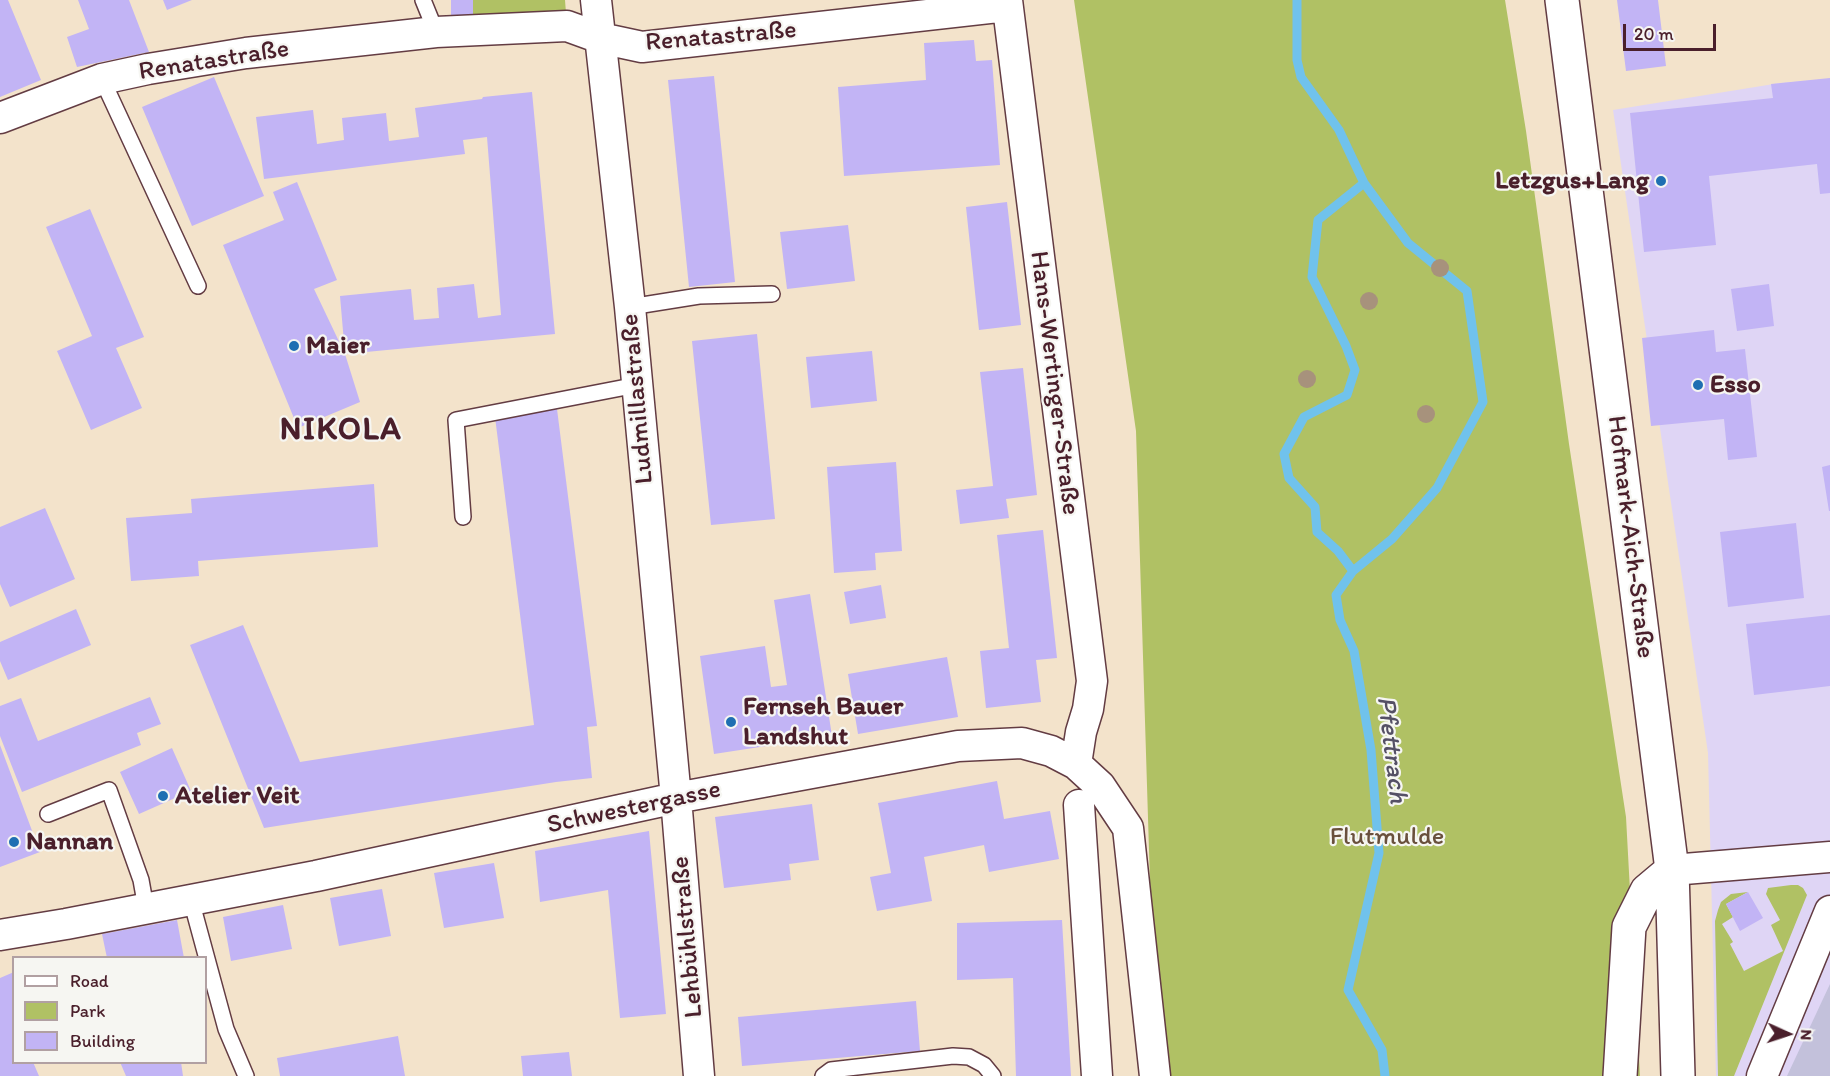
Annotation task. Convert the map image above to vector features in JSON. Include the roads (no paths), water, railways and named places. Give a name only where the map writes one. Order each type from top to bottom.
[{"type":"main road","name":"Hofmark-Aich-Straße","points":[[1562,0],[1672,870],[1678,1069]]},
{"type":"main road","points":[[1620,1076],[1629,927],[1647,891],[1672,870]]},
{"type":"street","name":"Ludmillastraße","points":[[596,0],[630,307],[676,798]]},
{"type":"street","name":"Renatastraße","points":[[0,118],[102,80],[148,69],[246,53],[435,32],[567,26],[600,38],[642,47],[1007,3]]},
{"type":"street","name":"Hans-Wertinger-Straße","points":[[1007,3],[1092,681],[1089,710],[1081,732],[1076,764]]},
{"type":"street","name":"Schwestergasse","points":[[0,935],[328,873],[676,798],[958,746],[1022,743],[1052,751],[1076,764],[1100,786],[1128,828],[1155,1076]]},
{"type":"street","name":"Lehbühlstraße","points":[[676,798],[699,1076]]},
{"type":"street","points":[[1079,805],[1096,1076]]},
{"type":"street","points":[[1672,870],[1830,857]]},
{"type":"street","points":[[1762,1076],[1830,911]]},
{"type":"lane","points":[[423,0],[435,32]]},
{"type":"lane","points":[[102,80],[198,286]]},
{"type":"lane","points":[[630,307],[699,297],[772,294]]},
{"type":"lane","points":[[463,517],[456,420],[637,385]]},
{"type":"lane","points":[[48,814],[109,790],[141,880],[146,908]]},
{"type":"lane","points":[[191,900],[206,956]]},
{"type":"lane","points":[[207,959],[226,1029],[246,1076]]},
{"type":"lane","points":[[823,1076],[831,1070],[953,1056],[969,1057],[984,1065],[993,1076]]},
{"type":"waterway","name":"Pfettrach","points":[[1297,0],[1297,60],[1301,77],[1339,130],[1364,183],[1318,220],[1312,277],[1346,346],[1355,370],[1347,395],[1304,417],[1284,454],[1289,478],[1315,507],[1317,532],[1338,551],[1353,571],[1336,595],[1340,620],[1354,651],[1371,750],[1379,853],[1348,990],[1382,1050],[1385,1076]]},
{"type":"waterway","name":"Pfettrach","points":[[1353,571],[1392,539],[1437,488],[1483,402],[1467,291],[1408,243],[1364,183]]},
{"type":"place","name":"Letzgus+Lang","points":[[1661,181]]},
{"type":"place","name":"Maier","points":[[294,346]]},
{"type":"place","name":"Esso","points":[[1698,385]]},
{"type":"place","name":"Fernseh Bauer Landshut","points":[[731,722]]},
{"type":"place","name":"Atelier Veit","points":[[163,796]]},
{"type":"place","name":"Nannan","points":[[14,842]]},
{"type":"district","name":"NIKOLA","points":[[341,431]]},
{"type":"park label","name":"Flutmulde","points":[[1387,837]]}]
